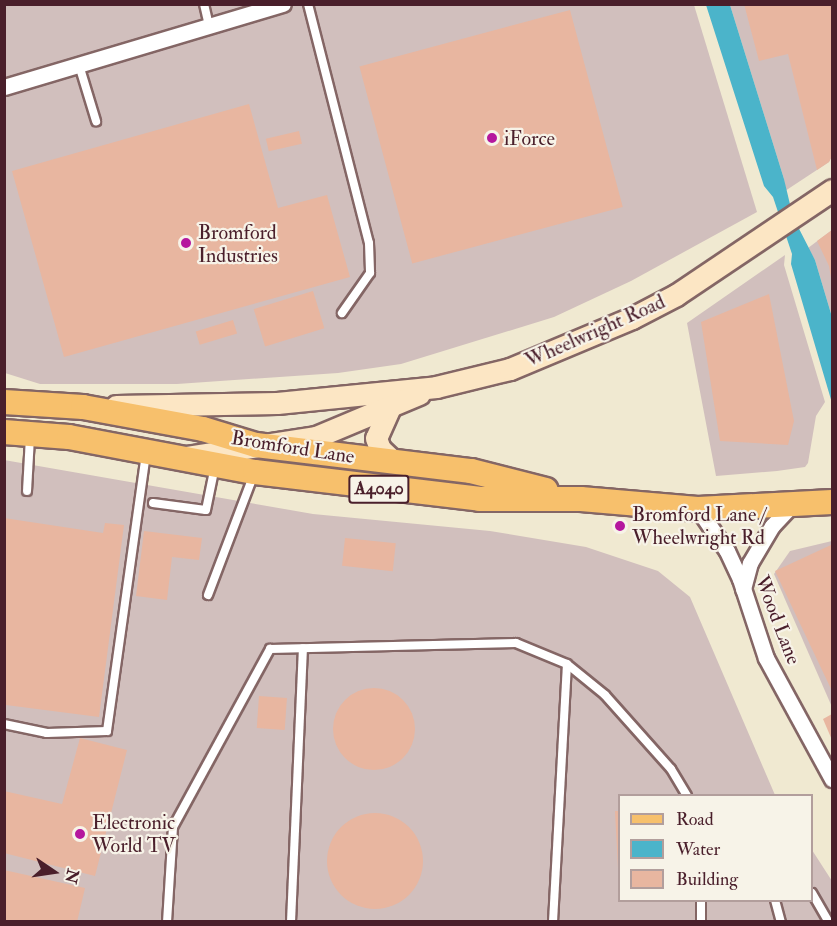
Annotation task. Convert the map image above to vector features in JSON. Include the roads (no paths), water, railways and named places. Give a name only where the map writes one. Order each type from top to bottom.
[{"type":"main road","name":"Bromford Lane","points":[[8,400],[83,407],[203,429],[256,445],[471,471],[580,499]]},
{"type":"main road","name":"Bromford Lane","points":[[4,432],[69,437],[255,472],[480,499],[580,499],[698,509],[794,502],[832,502]]},
{"type":"street","points":[[4,87],[283,4]]},
{"type":"street","name":"Wheelwright Road","points":[[436,387],[510,369],[632,318],[676,295],[827,194]]},
{"type":"street","points":[[179,458],[316,437],[356,418],[390,407],[436,387]]},
{"type":"street","points":[[83,407],[277,402],[436,387]]},
{"type":"street","points":[[390,407],[376,438],[380,449],[394,462]]},
{"type":"street","points":[[743,589],[750,563],[772,526],[794,502]]},
{"type":"street","name":"Wood Lane","points":[[698,509],[727,551],[743,589],[766,658],[832,779]]},
{"type":"lane","points":[[204,4],[209,26]]},
{"type":"lane","points":[[308,4],[369,243],[370,273],[342,313]]},
{"type":"lane","points":[[79,65],[96,121]]},
{"type":"lane","points":[[27,490],[30,434]]},
{"type":"lane","points":[[4,724],[47,733],[106,731],[146,452]]},
{"type":"lane","points":[[153,503],[206,510],[215,465]]},
{"type":"lane","points":[[208,595],[255,472]]},
{"type":"lane","points":[[167,921],[173,827],[270,649],[516,643],[567,664],[605,694],[671,769],[686,794]]},
{"type":"lane","points":[[291,921],[297,836],[303,648]]},
{"type":"lane","points":[[553,921],[567,664]]},
{"type":"lane","points":[[813,895],[829,921]]},
{"type":"lane","points":[[701,902],[701,921]]},
{"type":"lane","points":[[776,902],[781,921]]},
{"type":"water","points":[[706,5],[730,5],[784,179],[793,217],[815,260],[832,317],[832,403],[791,264],[792,254],[773,197],[764,186]]},
{"type":"place","name":"iForce","points":[[492,138]]},
{"type":"place","name":"Bromford Industries","points":[[186,243]]},
{"type":"place","name":"Bromford Lane / Wheelwright Rd","points":[[620,526]]},
{"type":"place","name":"Electronic World TV","points":[[80,834]]}]
